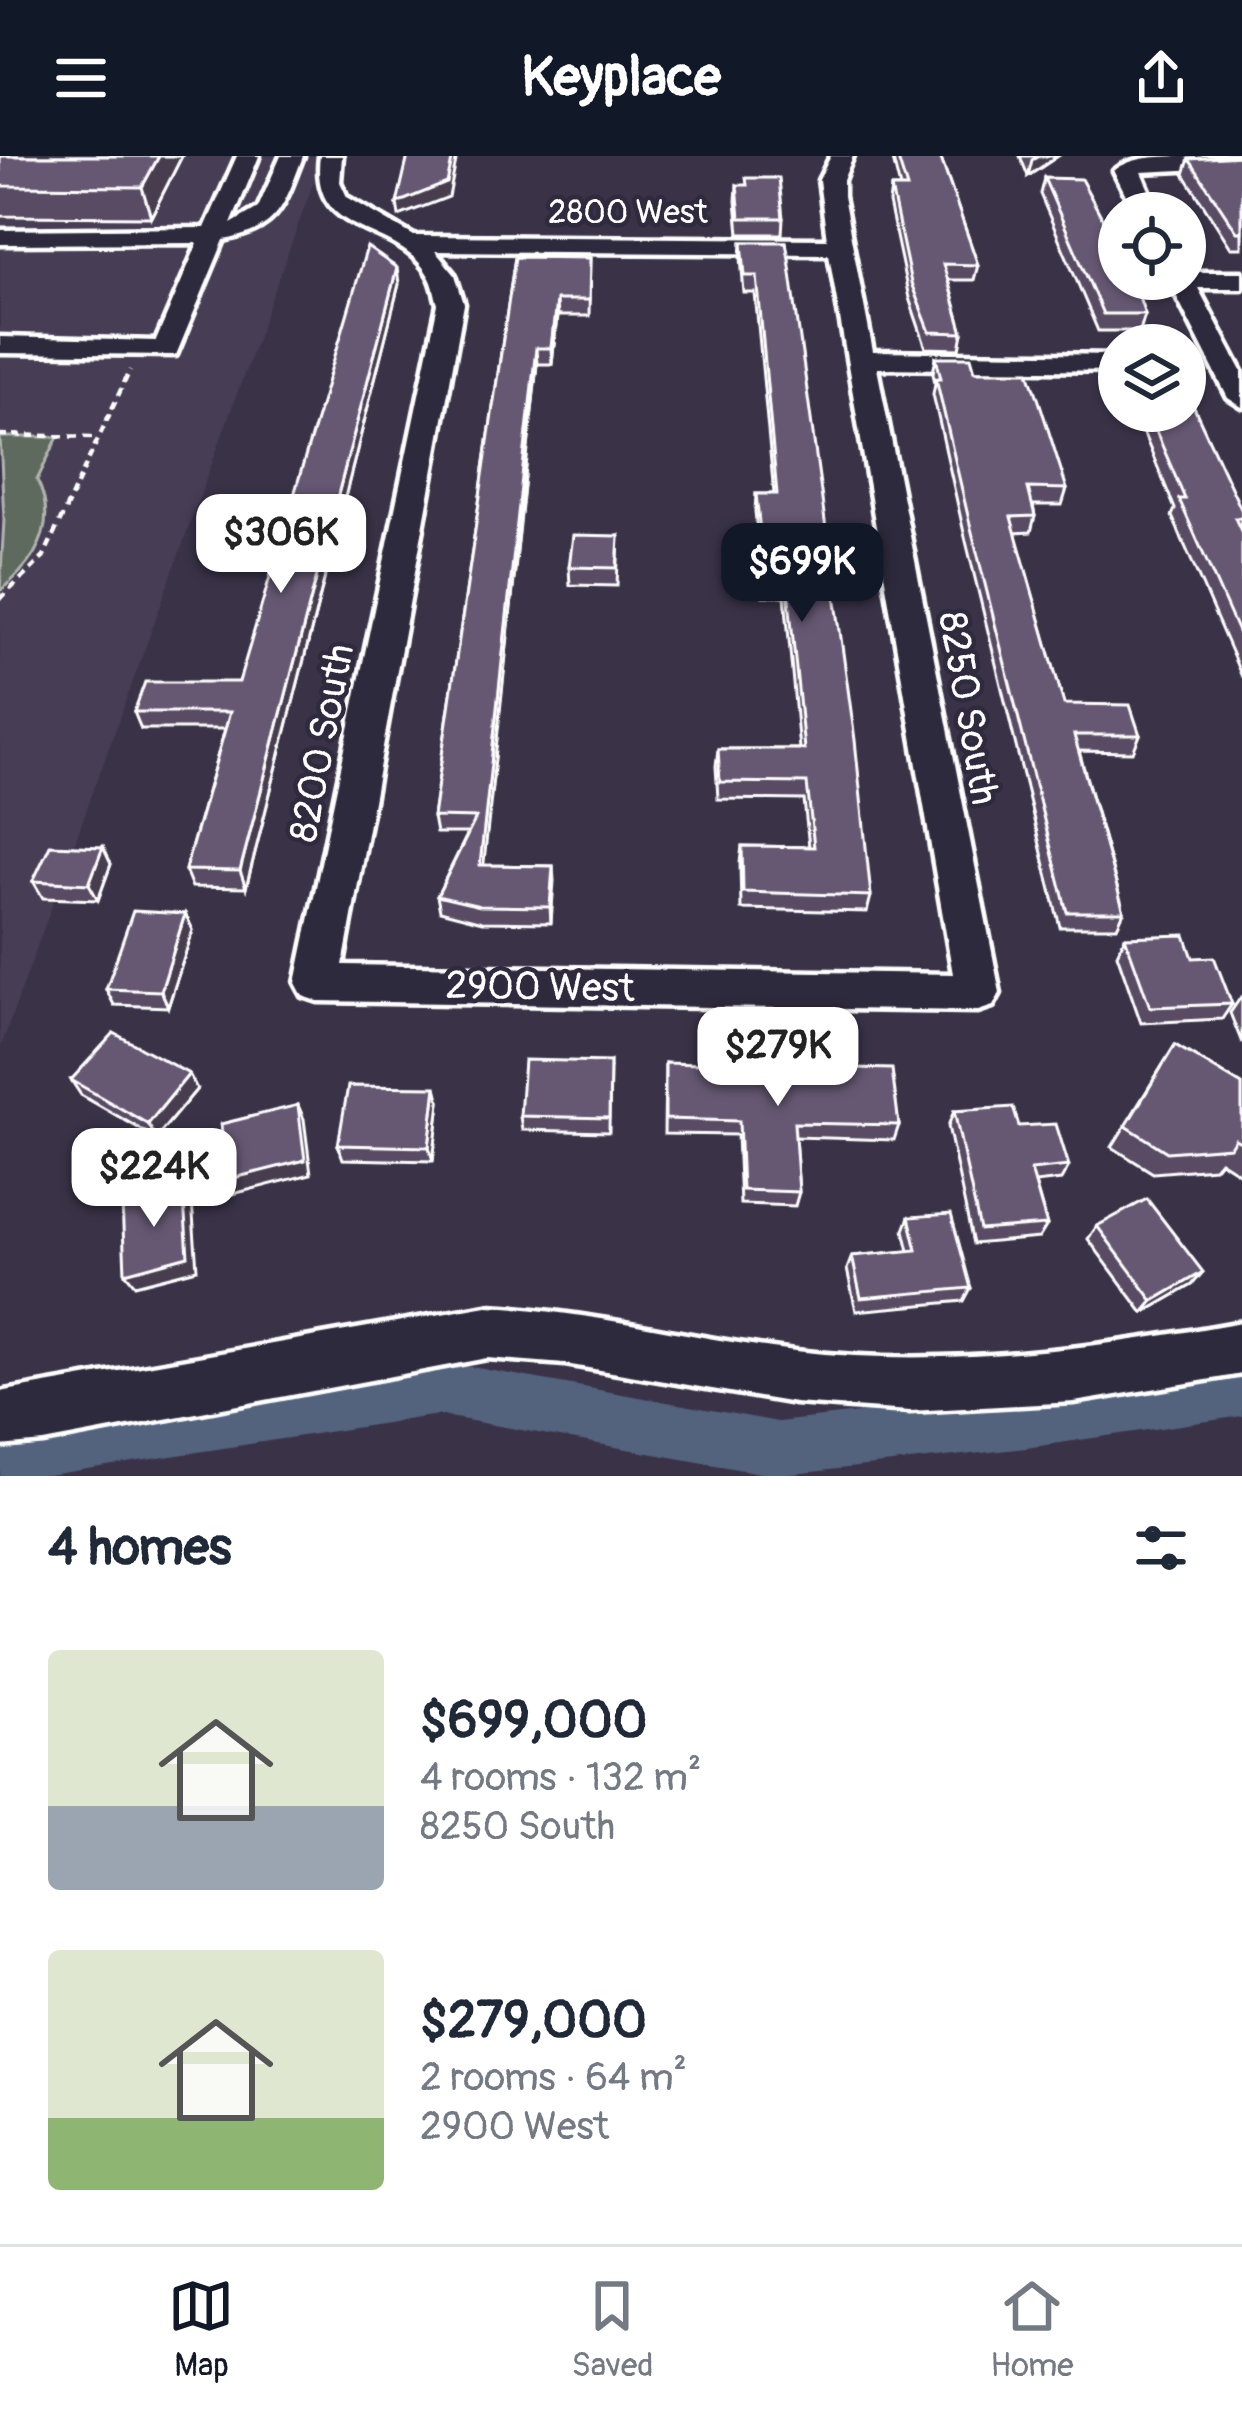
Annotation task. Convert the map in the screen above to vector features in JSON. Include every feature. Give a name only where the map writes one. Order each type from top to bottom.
[{"type":"street","points":[[0,345],[166,349],[248,156]]},
{"type":"street","points":[[0,237],[214,235],[244,230],[266,218],[292,156]]},
{"type":"street","name":"8200 South","points":[[318,983],[451,304],[449,282],[438,262],[415,243],[352,214],[335,200],[326,170],[331,156]]},
{"type":"street","name":"8250 South","points":[[842,156],[831,196],[978,993]]},
{"type":"street","points":[[1136,192],[1125,171],[1136,165],[1242,160]]},
{"type":"street","name":"2800 West","points":[[415,243],[841,247]]},
{"type":"street","points":[[1206,280],[1242,280]]},
{"type":"street","points":[[1188,300],[1210,363],[1242,398]]},
{"type":"street","points":[[861,360],[1098,362]]},
{"type":"street","name":"2900 West","points":[[318,983],[978,993]]},
{"type":"street","points":[[0,1420],[487,1332],[536,1333],[794,1377],[916,1387],[1001,1386],[1081,1377],[1242,1348]]},
{"type":"path","points":[[0,599],[43,558],[133,363]]},
{"type":"path","points":[[0,435],[99,436]]},
{"type":"shaded area","points":[[0,156],[323,156],[0,1049]]},
{"type":"green space","points":[[0,437],[58,437],[37,480],[46,512],[41,541],[0,591],[4,520]]},
{"type":"building","points":[[0,156],[159,156],[142,187],[0,186]]},
{"type":"building","points":[[408,156],[453,156],[447,183],[397,203]]},
{"type":"building","points":[[897,156],[940,156],[978,265],[943,264],[963,333],[930,332],[911,283],[891,188],[907,188]]},
{"type":"building","points":[[1242,156],[1242,232],[1237,232],[1189,159]]},
{"type":"building","points":[[746,178],[779,178],[783,218],[740,218],[737,185],[747,185]]},
{"type":"building","points":[[1044,178],[1081,179],[1098,210],[1098,300],[1140,300],[1145,314],[1103,314]]},
{"type":"building","points":[[742,242],[786,242],[855,740],[871,896],[743,892],[742,846],[814,847],[807,783],[720,782],[718,749],[804,749],[787,579],[765,578],[756,494],[777,494],[757,276],[745,276]]},
{"type":"building","points":[[367,247],[397,268],[240,871],[185,870],[230,712],[134,712],[145,682],[239,682]]},
{"type":"building","points":[[515,257],[590,258],[589,300],[556,300],[551,348],[536,348],[480,865],[553,866],[550,907],[480,906],[437,896],[476,818],[433,817]]},
{"type":"building","points":[[936,357],[971,357],[975,371],[1029,371],[1067,489],[1028,488],[1035,516],[1011,517],[1064,704],[1130,705],[1140,735],[1074,735],[1124,912],[1067,912],[968,516],[936,378],[941,378]]},
{"type":"building","points":[[1156,432],[1205,432],[1242,511],[1242,518],[1235,518],[1242,533],[1242,641],[1179,499],[1185,499]]},
{"type":"building","points":[[573,535],[619,536],[617,568],[569,567]]},
{"type":"building","points":[[50,845],[103,847],[89,884],[33,881]]},
{"type":"building","points":[[133,911],[185,914],[161,991],[106,989]]},
{"type":"building","points":[[1185,935],[1193,958],[1214,957],[1232,1004],[1150,1007],[1125,937]]},
{"type":"building","points":[[114,1033],[189,1074],[148,1124],[71,1080]]},
{"type":"building","points":[[1175,1045],[1242,1085],[1242,1143],[1235,1139],[1230,1147],[1167,1152],[1126,1126]]},
{"type":"building","points":[[524,1060],[610,1062],[609,1118],[520,1116]]},
{"type":"building","points":[[665,1063],[892,1069],[899,1125],[794,1123],[799,1192],[742,1190],[739,1121],[665,1119]]},
{"type":"building","points":[[348,1086],[436,1087],[429,1147],[338,1145]]},
{"type":"building","points":[[298,1105],[305,1160],[226,1180],[221,1124]]},
{"type":"building","points":[[1013,1107],[1019,1126],[1056,1124],[1069,1166],[1031,1170],[1047,1225],[980,1230],[954,1111]]},
{"type":"building","points":[[183,1187],[188,1256],[125,1273],[122,1203]]},
{"type":"building","points":[[1147,1199],[1203,1272],[1153,1301],[1097,1226]]},
{"type":"building","points":[[951,1214],[971,1288],[861,1298],[852,1256],[917,1250],[909,1217]]},
{"type":"waterway","points":[[0,1455],[438,1388],[778,1449],[1026,1421],[1242,1389]]}]
